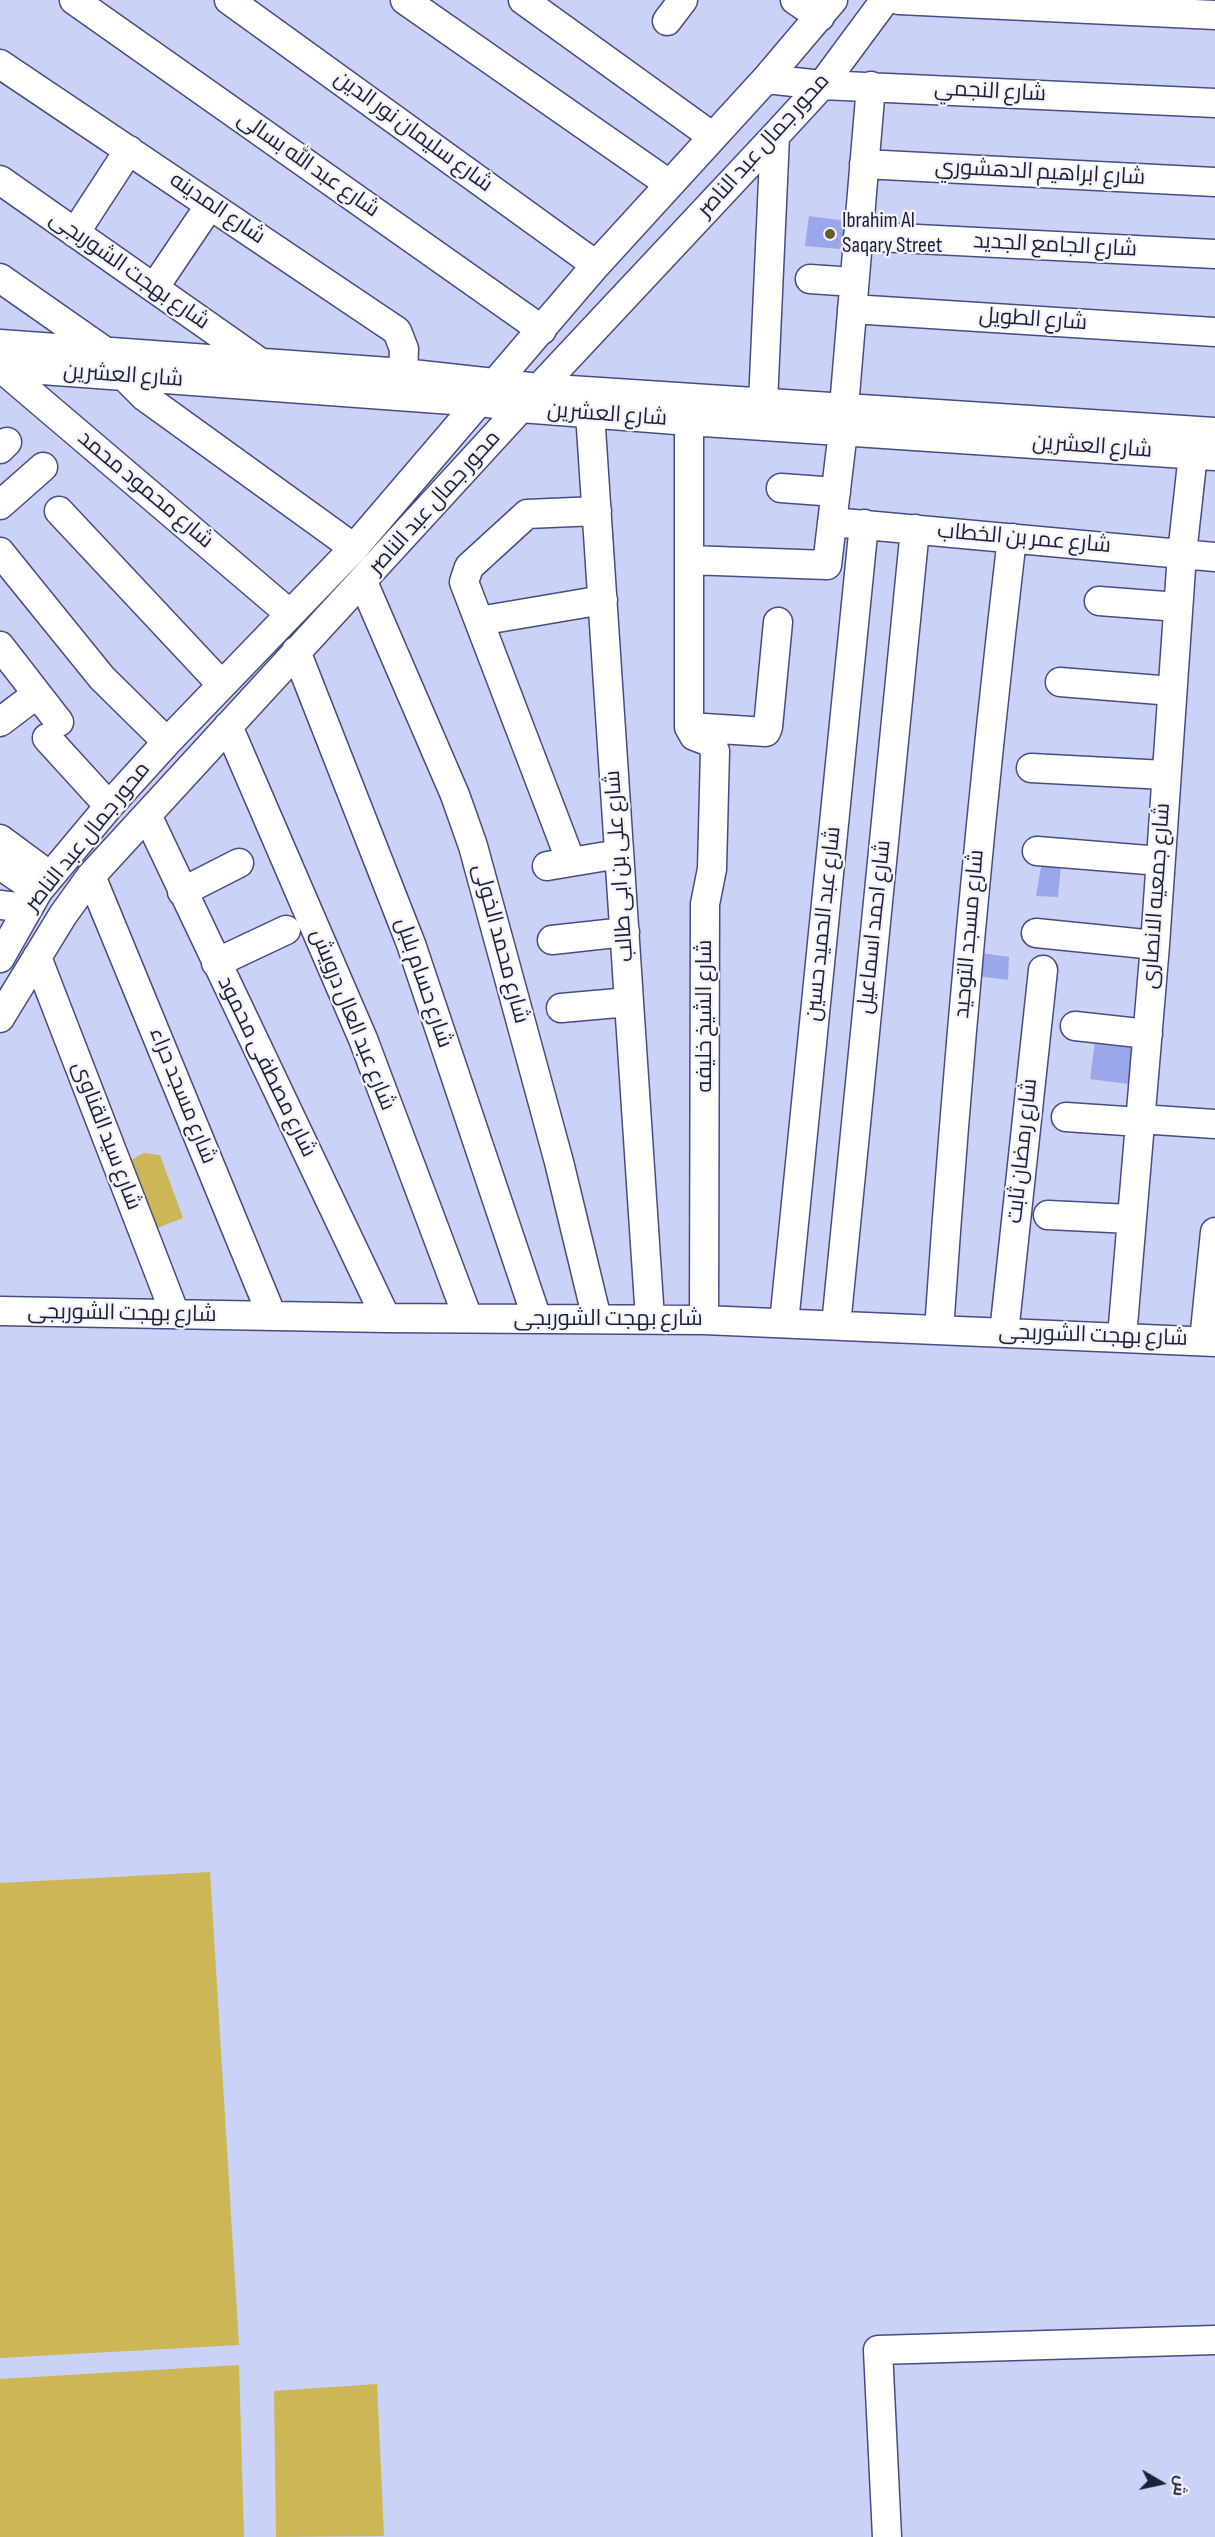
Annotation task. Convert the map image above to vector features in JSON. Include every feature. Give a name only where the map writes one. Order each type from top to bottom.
[{"type":"street","name":"شارع عبد الله بسالى","points":[[74,0],[542,330]]},
{"type":"street","name":"شارع سليمان نور الدين","points":[[229,0],[596,265]]},
{"type":"street","points":[[405,0],[669,184]]},
{"type":"street","points":[[523,0],[713,137]]},
{"type":"street","points":[[795,0],[827,8]]},
{"type":"street","name":"محور جمال عبد الناصر","points":[[0,1018],[91,876],[296,651],[363,582],[530,398],[775,136],[822,84],[885,0]]},
{"type":"street","points":[[899,0],[1167,6],[1215,15]]},
{"type":"street","name":"محور جمال عبد الناصر","points":[[0,958],[29,895],[167,742],[354,548],[596,265],[766,79],[827,8]]},
{"type":"street","name":"شارع المدينه","points":[[5,77],[129,150],[397,331],[404,349],[403,373]]},
{"type":"street","name":"شارع النجمي","points":[[766,79],[822,84],[1215,103]]},
{"type":"street","points":[[689,560],[827,565],[843,419],[871,86]]},
{"type":"street","points":[[763,403],[775,136]]},
{"type":"street","points":[[75,233],[129,150]]},
{"type":"street","name":"شارع ابراهيم الدهشوري","points":[[864,164],[1215,182]]},
{"type":"street","name":"شارع بهجت الشوربجى","points":[[0,180],[258,361]]},
{"type":"street","points":[[154,288],[210,205]]},
{"type":"street","name":"شارع الجامع الجديد","points":[[858,236],[1215,254]]},
{"type":"street","points":[[0,278],[103,350]]},
{"type":"street","name":"شارع الطويل","points":[[810,279],[853,295],[1215,332]]},
{"type":"street","name":"شارع العشرين","points":[[0,344],[403,373],[488,392],[530,398],[591,413],[689,421],[843,419],[1215,432]]},
{"type":"street","name":"شارع العشرين","points":[[0,367],[124,377],[488,392]]},
{"type":"street","name":"شارع محمود محمد","points":[[0,367],[290,614]]},
{"type":"street","points":[[124,377],[146,397],[354,548]]},
{"type":"street","name":"شارع العشرين","points":[[530,398],[763,403],[843,419],[1204,455]]},
{"type":"street","name":"شارع على بن ابى طالب","points":[[591,413],[650,1319]]},
{"type":"street","points":[[689,421],[689,727],[766,732],[778,622]]},
{"type":"street","name":"شارع جمعيه الانصارى","points":[[1122,1337],[1155,945],[1182,554],[1204,455]]},
{"type":"street","points":[[0,505],[43,467]]},
{"type":"street","points":[[781,488],[836,492]]},
{"type":"street","points":[[59,511],[222,685]]},
{"type":"street","points":[[597,511],[527,514],[477,560],[466,572],[464,582],[559,864],[619,854]]},
{"type":"street","name":"شارع عمر بن الخطاب","points":[[832,522],[1215,556]]},
{"type":"street","name":"شارع عبد الحميد حسين","points":[[784,1323],[864,524]]},
{"type":"street","name":"شارع احمد اسماعيل","points":[[836,1325],[915,529]]},
{"type":"street","name":"شارع مسجد التوحيد","points":[[939,1330],[953,1124],[986,763],[1012,538]]},
{"type":"street","points":[[0,552],[102,678],[167,742]]},
{"type":"street","name":"شارع محمد الخولى","points":[[363,582],[455,795],[473,846],[559,1162],[597,1319]]},
{"type":"street","points":[[479,621],[603,600]]},
{"type":"street","points":[[1099,601],[1178,607]]},
{"type":"street","points":[[0,646],[37,694],[53,730],[110,806]]},
{"type":"street","name":"شارع حسام بلبل","points":[[296,651],[411,944],[537,1319]]},
{"type":"street","points":[[1060,682],[1172,691]]},
{"type":"street","points":[[0,722],[37,694]]},
{"type":"street","name":"شارع عبد العال درويش","points":[[228,726],[363,1039],[468,1318]]},
{"type":"street","name":"شارع الشيخ خليفه","points":[[689,727],[694,736],[711,742],[715,751],[712,869],[705,904],[704,1320]]},
{"type":"street","points":[[1031,768],[1165,775]]},
{"type":"street","name":"شارع مصطفى محمود","points":[[147,815],[386,1318]]},
{"type":"street","points":[[0,839],[29,895]]},
{"type":"street","points":[[1037,850],[1160,861]]},
{"type":"street","points":[[182,892],[239,863]]},
{"type":"street","points":[[0,865],[29,895]]},
{"type":"street","name":"شارع مسجد حراء","points":[[91,876],[272,1316]]},
{"type":"street","points":[[216,963],[286,930]]},
{"type":"street","points":[[552,940],[625,932]]},
{"type":"street","points":[[1036,933],[1155,945]]},
{"type":"street","name":"شارع سيد القناوى","points":[[37,957],[175,1314]]},
{"type":"street","name":"شارع رمضان ثابت","points":[[1004,1333],[1043,970]]},
{"type":"street","points":[[561,1008],[629,1002]]},
{"type":"street","points":[[1076,1026],[1148,1034]]},
{"type":"street","points":[[1066,1117],[1215,1124]]},
{"type":"street","points":[[1048,1215],[1131,1219]]},
{"type":"street","points":[[1210,1341],[1215,1232]]},
{"type":"street","name":"شارع بهجت الشوربجى","points":[[0,1311],[386,1318],[704,1320],[1210,1341]]},
{"type":"street","points":[[887,2537],[878,2350],[1215,2340]]},
{"type":"shaded area","points":[[144,1153],[160,1155],[183,1218],[152,1230],[118,1167]]},
{"type":"shaded area","points":[[210,1872],[239,2345],[0,2358],[0,1883]]},
{"type":"shaded area","points":[[239,2365],[244,2537],[0,2537],[0,2379]]},
{"type":"shaded area","points":[[377,2384],[384,2536],[276,2537],[274,2391]]},
{"type":"building","name":"Ibrahim Al Saqary Street","points":[[809,216],[854,222],[851,250],[805,246]]},
{"type":"building","points":[[1042,862],[1061,864],[1058,897],[1036,896]]},
{"type":"building","points":[[981,953],[1009,957],[1008,980],[978,976]]},
{"type":"building","points":[[1095,1041],[1133,1046],[1128,1084],[1090,1079]]},
{"type":"place","name":"Ibrahim Al Saqary Street","points":[[830,234]]}]
